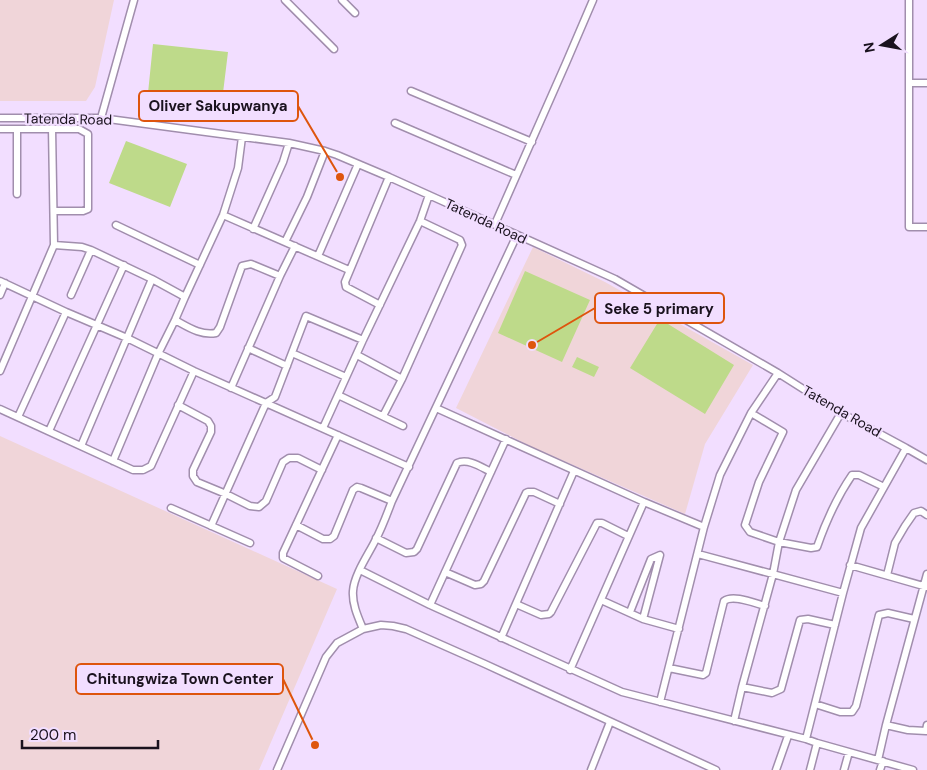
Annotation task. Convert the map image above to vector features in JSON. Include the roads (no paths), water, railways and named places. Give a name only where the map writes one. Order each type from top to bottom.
[{"type":"street","points":[[101,118],[134,0]]},
{"type":"street","points":[[285,0],[334,49]]},
{"type":"street","points":[[342,0],[355,13]]},
{"type":"street","points":[[495,224],[593,0]]},
{"type":"street","points":[[909,0],[909,227],[927,227]]},
{"type":"street","points":[[909,83],[927,83]]},
{"type":"street","points":[[411,91],[532,142]]},
{"type":"street","name":"Tatenda Road","points":[[0,118],[101,118],[289,143],[325,151],[430,195],[615,280],[778,373],[841,413],[927,460]]},
{"type":"street","points":[[395,123],[516,175]]},
{"type":"street","points":[[0,371],[54,245],[52,128]]},
{"type":"street","points":[[0,129],[79,129],[88,134],[88,209],[83,211],[54,211]]},
{"type":"street","points":[[17,129],[17,194]]},
{"type":"street","points":[[113,461],[158,354],[176,320],[223,215],[238,168],[242,137]]},
{"type":"street","points":[[253,229],[283,162],[289,143]]},
{"type":"street","points":[[285,242],[307,197],[325,151]]},
{"type":"street","points":[[318,256],[358,164]]},
{"type":"street","points":[[380,304],[345,286],[344,282],[389,177]]},
{"type":"street","points":[[323,428],[420,221],[430,195]]},
{"type":"street","points":[[223,215],[349,270]]},
{"type":"street","points":[[383,416],[402,380],[462,245],[460,240],[420,221]]},
{"type":"street","points":[[116,225],[200,265]]},
{"type":"street","points":[[363,629],[353,601],[354,583],[517,235]]},
{"type":"street","points":[[54,245],[82,247],[91,250],[185,297]]},
{"type":"street","points":[[231,388],[295,246]]},
{"type":"street","points":[[71,295],[91,250]]},
{"type":"street","points":[[176,320],[198,332],[216,333],[220,327],[242,266],[251,264],[280,276]]},
{"type":"street","points":[[49,432],[124,265]]},
{"type":"street","points":[[81,446],[152,279]]},
{"type":"street","points":[[0,295],[2,282],[127,338],[231,388],[409,467]]},
{"type":"street","points":[[18,417],[66,312]]},
{"type":"street","points":[[211,526],[266,403],[275,397],[306,316],[363,340]]},
{"type":"street","points":[[248,348],[287,366]]},
{"type":"street","points":[[292,353],[346,377]]},
{"type":"street","points":[[357,355],[402,380]]},
{"type":"street","points":[[0,409],[133,470],[143,470],[151,466],[194,371]]},
{"type":"street","points":[[660,702],[704,527],[720,475],[751,413],[778,373]]},
{"type":"street","points":[[338,395],[403,426]]},
{"type":"street","points":[[178,405],[208,421],[211,426],[211,432],[193,470],[193,476],[197,482],[250,506],[259,507],[266,501],[283,462],[288,458],[298,458],[322,470]]},
{"type":"street","points":[[436,408],[574,471],[704,527]]},
{"type":"street","points":[[751,413],[783,432],[759,482],[745,525],[750,532],[779,542],[811,548],[817,546],[825,523],[852,476],[859,475],[884,488]]},
{"type":"street","points":[[734,721],[765,606],[779,542],[796,490],[841,413]]},
{"type":"street","points":[[318,576],[283,558],[283,553],[338,435]]},
{"type":"street","points":[[430,605],[506,439]]},
{"type":"street","points":[[806,739],[842,593],[861,528],[906,448]]},
{"type":"street","points":[[376,538],[406,553],[414,552],[457,463],[466,461],[491,472]]},
{"type":"street","points":[[501,638],[574,471]]},
{"type":"street","points":[[296,525],[323,539],[330,539],[334,536],[353,490],[358,487],[392,501]]},
{"type":"street","points":[[445,572],[475,585],[481,584],[526,493],[534,492],[560,504]]},
{"type":"street","points":[[570,670],[644,502]]},
{"type":"street","points":[[171,508],[250,543]]},
{"type":"street","points":[[887,575],[895,543],[905,526],[914,513],[921,511],[927,515]]},
{"type":"street","points":[[516,604],[541,615],[551,612],[596,523],[602,523],[628,536]]},
{"type":"street","points":[[698,554],[842,593]]},
{"type":"street","points":[[630,612],[652,559],[660,556],[643,619]]},
{"type":"street","points":[[850,564],[926,586]]},
{"type":"street","points":[[360,570],[430,605],[622,692],[788,736],[806,739],[913,770]]},
{"type":"street","points":[[880,770],[886,725],[914,619],[926,586],[927,574]]},
{"type":"street","points":[[669,668],[703,675],[706,673],[724,601],[727,598],[735,598],[765,606]]},
{"type":"street","points":[[601,600],[643,619],[679,629]]},
{"type":"street","points":[[815,704],[840,712],[852,712],[856,706],[879,615],[888,613],[914,619]]},
{"type":"street","points":[[742,686],[772,693],[781,689],[800,620],[808,619],[835,625]]},
{"type":"street","points":[[277,770],[326,657],[337,643],[363,629],[381,625],[406,629],[716,770]]},
{"type":"street","points":[[591,770],[610,722]]},
{"type":"street","points":[[886,725],[908,730],[926,731],[927,725]]},
{"type":"street","points":[[776,770],[788,736]]},
{"type":"street","points":[[810,770],[817,743]]},
{"type":"street","points":[[844,770],[849,752]]},
{"type":"place","name":"Oliver Sakupwanya","points":[[340,177]]},
{"type":"place","name":"Seke 5 primary","points":[[532,345]]},
{"type":"place","name":"Chitungwiza Town Center","points":[[315,745]]}]
